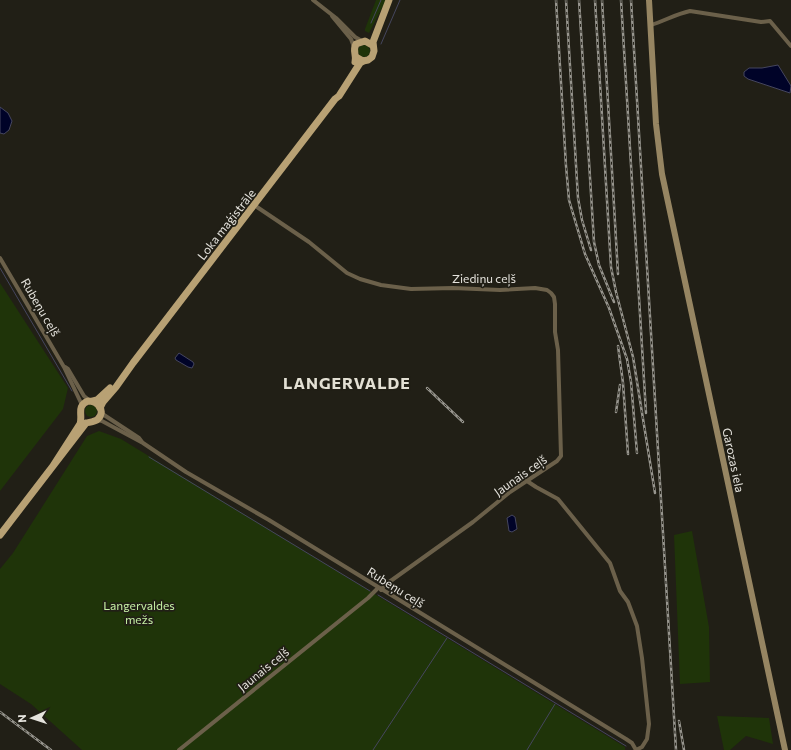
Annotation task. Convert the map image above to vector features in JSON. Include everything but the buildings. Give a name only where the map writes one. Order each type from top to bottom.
[{"type":"main road","name":"Loka maģistrāle","points":[[335,98],[339,96],[363,61],[372,57],[374,51],[372,45],[390,0]]},
{"type":"main road","name":"Garozas iela","points":[[649,0],[656,124],[662,174],[785,750]]},
{"type":"main road","name":"Loka maģistrāle","points":[[354,46],[363,41],[384,13]]},
{"type":"main road","points":[[363,41],[372,45]]},
{"type":"main road","points":[[354,46],[356,57],[363,61]]},
{"type":"main road","name":"Loka maģistrāle","points":[[0,535],[67,450],[83,427],[93,421],[101,411],[103,402],[116,387],[335,98],[354,65],[356,57]]},
{"type":"main road","name":"Loka maģistrāle","points":[[54,466],[80,424],[80,410],[82,405],[86,402],[97,400],[133,363]]},
{"type":"main road","points":[[92,401],[98,404],[101,411]]},
{"type":"main road","points":[[81,417],[93,421]]},
{"type":"street","points":[[313,0],[340,22],[355,37],[363,41]]},
{"type":"street","points":[[650,25],[680,13],[690,11],[761,22],[770,21],[791,46]]},
{"type":"street","points":[[331,15],[351,39],[354,46]]},
{"type":"street","name":"Ziediņu ceļš","points":[[254,205],[315,246],[347,273],[360,279],[382,285],[411,289],[453,288],[500,290],[535,288],[547,290],[552,293],[554,297]]},
{"type":"street","name":"Rubeņu ceļš","points":[[0,258],[64,367],[82,405]]},
{"type":"street","name":"Jaunais ceļš","points":[[179,750],[385,585],[473,522],[510,492],[557,461],[560,456],[558,350],[555,332],[554,297]]},
{"type":"street","name":"Rubeņu ceļš","points":[[64,367],[68,370],[84,396],[92,401]]},
{"type":"street","name":"Rubeņu ceļš","points":[[101,411],[139,438],[142,443]]},
{"type":"street","name":"Rubeņu ceļš","points":[[93,421],[102,421],[142,443],[186,472],[275,524],[626,739],[632,743],[636,750]]},
{"type":"street","points":[[528,481],[558,499],[610,563],[620,591],[628,602],[638,632],[649,724],[647,739],[642,747],[636,750]]},
{"type":"green space","points":[[376,0],[386,0],[369,33],[365,31],[365,29]]},
{"type":"green space","points":[[362,45],[366,45],[370,51],[366,57],[362,57],[358,53],[358,49]]},
{"type":"green space","points":[[0,283],[68,388],[63,409],[0,491]]},
{"type":"green space","points":[[93,405],[96,406],[96,416],[89,417],[86,416],[85,409],[86,406]]},
{"type":"green space","name":"Langervaldes mežs","points":[[99,431],[121,439],[625,747],[625,750],[82,750],[31,704],[0,684],[0,569],[13,553],[87,436]]},
{"type":"green space","points":[[692,531],[709,627],[710,682],[680,684],[674,535]]},
{"type":"green space","points":[[717,716],[769,718],[773,744],[746,736],[730,750],[724,750]]},
{"type":"water","points":[[778,65],[791,86],[790,93],[748,79],[744,76],[744,72],[749,68],[762,68]]},
{"type":"water","points":[[0,107],[8,113],[12,121],[9,130],[4,134],[0,133]]},
{"type":"water","points":[[179,353],[193,362],[194,364],[192,368],[176,360],[175,358]]},
{"type":"water","points":[[512,515],[515,517],[517,529],[512,532],[509,531],[507,518]]},
{"type":"waterway","points":[[371,23],[381,0]]},
{"type":"waterway","points":[[381,44],[400,0]]},
{"type":"waterway","points":[[0,268],[72,391]]},
{"type":"waterway","points":[[149,457],[370,591]]},
{"type":"waterway","points":[[378,595],[626,746]]},
{"type":"waterway","points":[[373,750],[447,638]]},
{"type":"waterway","points":[[527,750],[555,704]]},
{"type":"railway","points":[[556,0],[569,200],[585,254],[609,308],[627,359],[631,382],[637,453]]},
{"type":"railway","points":[[566,0],[578,198],[582,220],[591,250]]},
{"type":"railway","points":[[579,0],[594,242],[599,265],[614,302]]},
{"type":"railway","points":[[595,0],[611,267],[633,357],[655,493]]},
{"type":"railway","points":[[602,0],[618,274]]},
{"type":"railway","points":[[621,0],[646,413]]},
{"type":"railway","points":[[631,0],[676,750]]},
{"type":"railway","points":[[618,346],[623,383],[628,454]]},
{"type":"railway","points":[[616,412],[620,385]]},
{"type":"railway","points":[[427,388],[463,422]]},
{"type":"railway","points":[[0,712],[51,750]]},
{"type":"railway","points":[[679,721],[684,750]]},
{"type":"district","name":"LANGERVALDE","points":[[347,382]]}]
